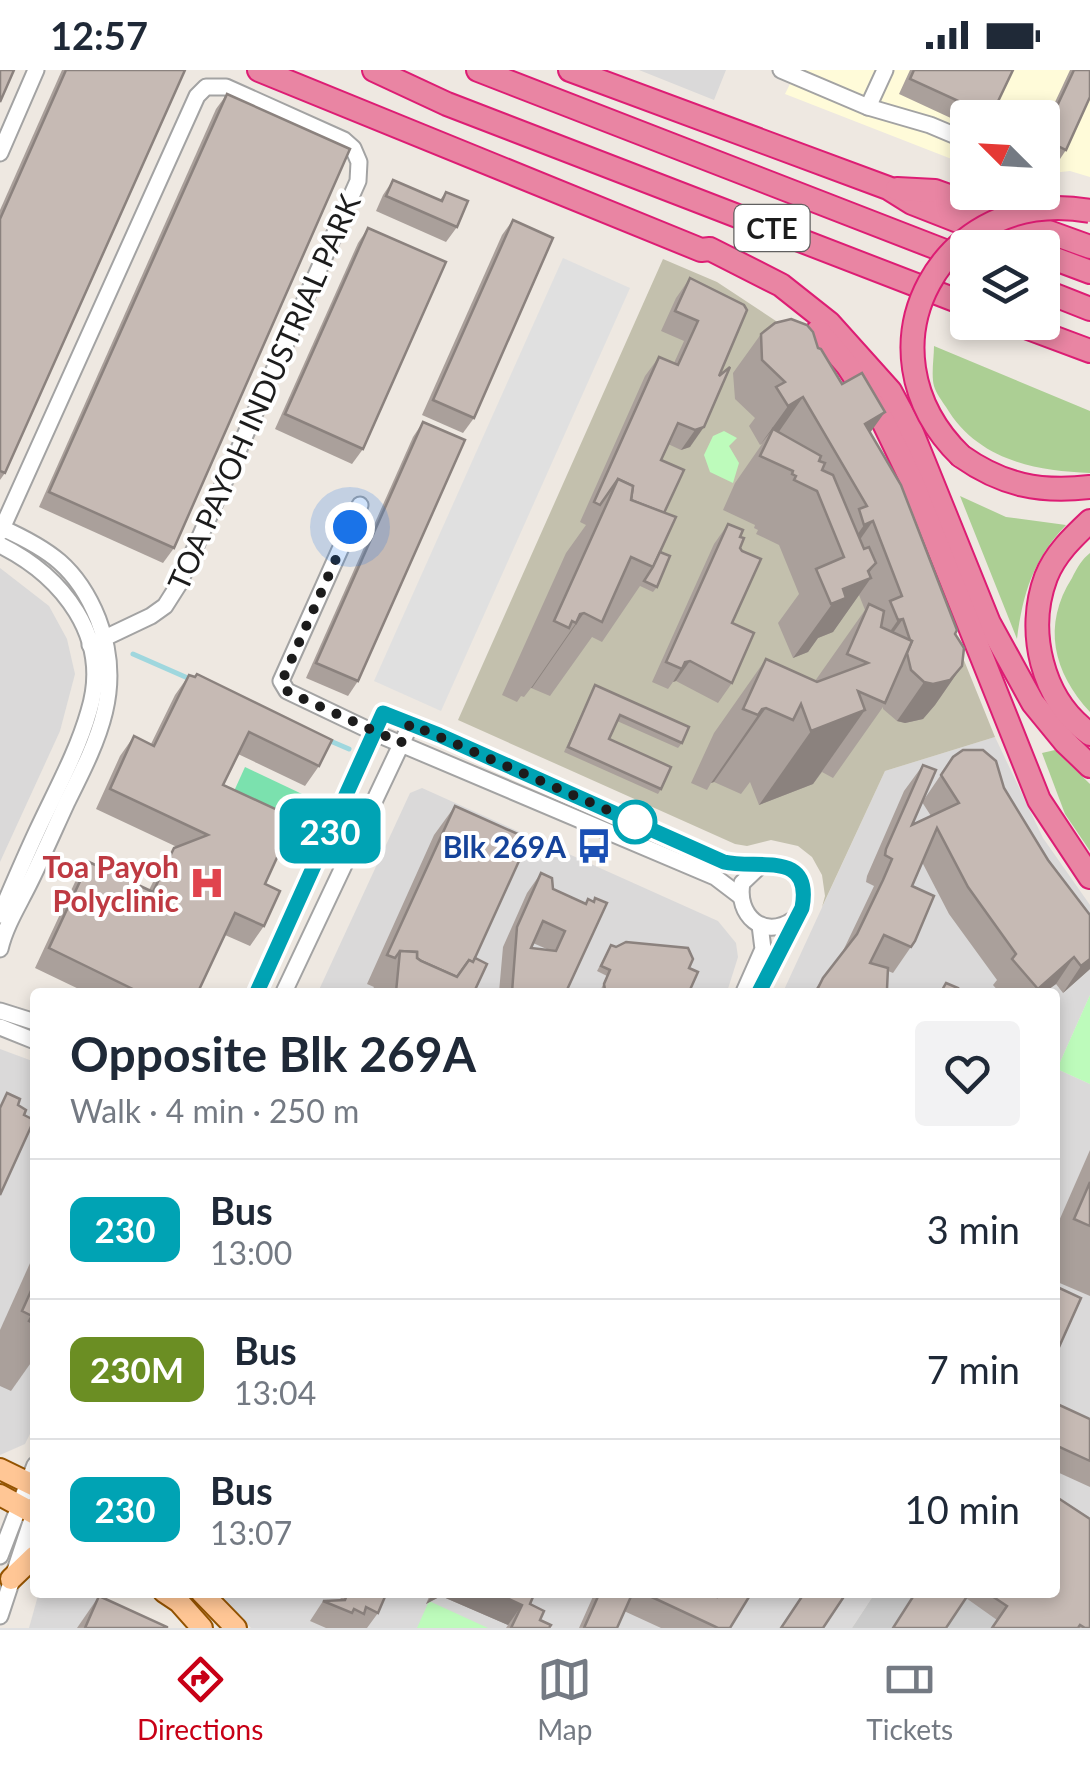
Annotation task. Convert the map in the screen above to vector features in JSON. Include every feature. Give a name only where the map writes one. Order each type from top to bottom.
[{"type":"highway","points":[[260,70],[701,250],[781,298],[825,338],[880,415],[910,477],[1039,800],[1090,877]]},
{"type":"highway","name":"CTE","points":[[374,70],[447,104],[950,298]]},
{"type":"highway","name":"CTE","points":[[478,70],[950,253]]},
{"type":"highway","points":[[570,70],[888,188],[982,230]]},
{"type":"highway","points":[[888,188],[935,191],[1090,247]]},
{"type":"highway","points":[[1090,211],[1057,208],[1029,213],[1003,219],[968,238],[945,260],[924,292],[913,335],[912,362],[917,392],[931,421],[952,448],[982,471],[1018,486],[1090,486]]},
{"type":"highway","points":[[701,250],[710,249],[781,285],[829,323],[890,391],[910,430],[989,623],[1033,703],[1090,766]]},
{"type":"highway","points":[[1060,261],[1090,272]]},
{"type":"highway","points":[[1060,297],[1090,309]]},
{"type":"highway","points":[[1060,340],[1090,351]]},
{"type":"highway","points":[[1090,521],[1068,542],[1048,573],[1039,602],[1036,634],[1044,669],[1058,697],[1090,734]]},
{"type":"main road","points":[[0,1469],[30,1477]]},
{"type":"main road","points":[[11,1579],[30,1561]]},
{"type":"main road","points":[[172,1598],[202,1628]]},
{"type":"main road","points":[[207,1598],[236,1628]]},
{"type":"street","points":[[0,152],[36,70]]},
{"type":"street","points":[[781,70],[868,108],[950,133]]},
{"type":"street","points":[[868,108],[885,70]]},
{"type":"street","name":"TOA PAYOH INDUSTRIAL PARK","points":[[1,533],[197,96],[206,87],[226,86],[331,133],[353,148],[358,181],[178,584],[166,606],[98,641]]},
{"type":"street","points":[[360,505],[282,681],[288,692],[375,733],[715,876],[740,896],[749,918],[760,925],[778,927],[795,918]]},
{"type":"street","points":[[0,950],[105,720],[109,663],[98,641],[90,600],[62,561],[40,546],[1,533]]},
{"type":"street","points":[[0,915],[90,711],[98,641]]},
{"type":"street","points":[[259,988],[383,713],[724,862],[784,865],[802,882],[804,895],[761,988]]},
{"type":"street","points":[[286,988],[410,724]]},
{"type":"street","points":[[740,896],[742,883],[760,866]]},
{"type":"street","points":[[746,988],[763,949],[760,925]]},
{"type":"street","points":[[0,1011],[30,1020]]},
{"type":"street","points":[[0,1027],[30,1039]]},
{"type":"street","points":[[0,1556],[25,1508]]},
{"type":"street","points":[[0,1616],[25,1508]]},
{"type":"shaded area","points":[[639,70],[726,70],[714,100]]},
{"type":"shaded area","points":[[797,70],[1090,70],[1090,177],[1060,172],[1060,100],[950,100],[950,158],[785,94]]},
{"type":"shaded area","points":[[563,258],[630,288],[441,711],[374,681]]},
{"type":"shaded area","points":[[663,259],[717,282],[782,325],[938,596],[995,737],[885,771],[822,907],[822,875],[812,857],[798,846],[771,840],[747,846],[735,844],[458,720]]},
{"type":"shaded area","points":[[0,568],[49,606],[67,639],[75,674],[60,731],[0,862]]},
{"type":"shaded area","points":[[995,737],[1043,838],[1090,905],[1090,995],[1060,1062],[1060,988],[785,988],[885,771]]},
{"type":"shaded area","points":[[422,788],[718,921],[736,943],[738,957],[728,988],[320,988],[410,793]]},
{"type":"shaded area","points":[[0,1049],[30,1060],[30,1434],[25,1444],[0,1455]]},
{"type":"shaded area","points":[[1060,1070],[1090,1084],[1090,1528],[1060,1509]]},
{"type":"shaded area","points":[[1090,1528],[1090,1628],[852,1628],[872,1598],[1060,1598],[1060,1583]]},
{"type":"shaded area","points":[[37,1598],[96,1598],[141,1628],[29,1628]]},
{"type":"shaded area","points":[[222,1598],[872,1598],[852,1628],[251,1628]]},
{"type":"green space","points":[[934,346],[1090,411],[1090,473],[1028,465],[1008,459],[974,439],[959,425],[935,389]]},
{"type":"green space","points":[[724,431],[737,438],[729,446],[739,463],[733,483],[710,472],[704,455],[713,436]]},
{"type":"green space","points":[[960,496],[1006,517],[1066,525],[1045,551],[1031,578],[1017,639]]},
{"type":"green space","points":[[1090,553],[1090,712],[1067,681],[1055,631],[1063,596]]},
{"type":"green space","points":[[1055,750],[1090,784],[1090,851],[1065,814],[1042,753]]},
{"type":"green space","points":[[245,767],[302,794],[287,826],[230,800]]},
{"type":"green space","points":[[1090,995],[1090,1084],[1060,1070]]},
{"type":"green space","points":[[429,1601],[488,1628],[417,1628]]},
{"type":"building","points":[[0,70],[14,70],[0,102]]},
{"type":"building","points":[[66,70],[185,70],[5,473],[0,471],[0,219]]},
{"type":"building","points":[[914,70],[1013,70],[999,100],[956,100],[910,79]]},
{"type":"building","points":[[1074,70],[1090,70],[1090,97],[1066,150],[1060,147],[1060,100]]},
{"type":"building","points":[[227,94],[350,149],[174,548],[49,492]]},
{"type":"building","points":[[393,180],[442,201],[446,192],[468,201],[457,227],[386,196]]},
{"type":"building","points":[[513,220],[553,238],[474,418],[433,400]]},
{"type":"building","points":[[368,228],[446,262],[363,449],[285,414]]},
{"type":"building","points":[[690,278],[747,310],[719,376],[730,367],[704,427],[695,430],[678,423],[661,460],[684,470],[664,513],[631,500],[633,486],[618,479],[600,505],[594,502],[659,357],[678,365],[698,321],[675,311]]},
{"type":"building","points":[[791,319],[813,332],[818,348],[842,384],[862,373],[885,412],[865,424],[901,485],[957,630],[955,634],[964,648],[962,666],[950,680],[924,682],[911,670],[907,653],[912,641],[890,601],[902,596],[873,521],[864,525],[859,509],[867,506],[803,397],[788,406],[776,387],[785,382],[762,360],[761,334],[775,323]]},
{"type":"building","points":[[423,422],[465,440],[358,681],[316,663]]},
{"type":"building","points":[[773,429],[821,456],[819,461],[825,463],[822,470],[833,475],[864,549],[869,547],[876,563],[868,571],[871,578],[843,589],[846,598],[831,604],[816,569],[844,557],[817,491],[794,480],[793,471],[760,456]]},
{"type":"building","points":[[618,479],[633,486],[631,500],[676,517],[653,567],[631,557],[602,622],[584,613],[569,628],[554,621]]},
{"type":"building","points":[[728,524],[743,530],[742,551],[761,559],[732,623],[754,633],[732,683],[690,661],[682,669],[666,662]]},
{"type":"building","points":[[660,552],[670,556],[657,587],[644,581]]},
{"type":"building","points":[[869,604],[884,611],[881,627],[912,641],[885,703],[858,691],[865,710],[811,731],[801,704],[793,720],[766,708],[758,715],[743,709],[766,659],[817,682],[868,663],[847,654]]},
{"type":"building","points":[[197,674],[332,740],[319,766],[249,732],[223,785],[295,818],[265,884],[280,891],[264,926],[235,913],[200,988],[131,988],[49,948],[89,862],[153,892],[174,848],[208,835],[110,789],[134,736],[154,746],[189,675]]},
{"type":"building","points":[[595,685],[689,727],[682,743],[620,715],[609,739],[671,767],[661,789],[568,747]]},
{"type":"building","points":[[963,750],[983,750],[996,761],[1004,788],[1048,860],[1090,915],[1090,959],[1081,966],[1074,957],[1037,988],[1012,959],[1016,954],[968,887],[937,828],[912,886],[934,896],[915,941],[911,947],[884,935],[870,963],[888,968],[887,988],[818,988],[857,934],[883,880],[892,859],[885,855],[886,849],[923,765],[936,770],[912,825],[959,803],[941,775]]},
{"type":"building","points":[[455,806],[529,839],[473,962],[469,960],[457,977],[421,961],[417,952],[400,951],[395,958],[387,955]]},
{"type":"building","points":[[541,873],[552,878],[553,889],[586,904],[588,899],[594,902],[595,898],[607,903],[568,988],[512,988],[517,927]],"holes":[[[543,921],[565,931],[556,951],[531,948]]]},
{"type":"building","points":[[626,942],[688,948],[693,959],[689,968],[698,972],[691,988],[605,988],[610,970],[601,966],[611,945]]},
{"type":"building","points":[[400,951],[417,952],[421,961],[457,977],[469,960],[473,962],[475,958],[487,964],[476,988],[396,988]]},
{"type":"building","points":[[7,1093],[20,1099],[18,1105],[26,1110],[30,1129],[0,1195],[0,1108]]},
{"type":"building","points":[[1090,1182],[1090,1226],[1074,1219]]},
{"type":"building","points":[[1060,1288],[1081,1298],[1060,1345]]},
{"type":"building","points":[[30,1293],[30,1315],[22,1311]]},
{"type":"building","points":[[1060,1405],[1090,1419],[1090,1461],[1060,1447]]},
{"type":"building","points":[[1060,1499],[1090,1519],[1090,1628],[992,1628],[1007,1606],[995,1598],[1060,1598]]},
{"type":"building","points":[[98,1598],[167,1627],[167,1628],[85,1628]]},
{"type":"building","points":[[384,1598],[378,1613],[366,1607],[364,1614],[323,1601]]},
{"type":"building","points":[[506,1598],[532,1598],[530,1604],[544,1611],[540,1620],[551,1625],[549,1628],[511,1628],[522,1605]]},
{"type":"building","points":[[597,1598],[630,1598],[617,1628],[584,1628]]},
{"type":"building","points":[[654,1598],[748,1598],[730,1628],[718,1628]]},
{"type":"building","points":[[801,1598],[843,1598],[823,1628],[781,1628]]},
{"type":"building","points":[[912,1598],[966,1598],[946,1628],[893,1628]]},
{"type":"waterway","points":[[133,654],[190,679]]},
{"type":"waterway","points":[[328,740],[349,749]]},
{"type":"bus line","name":"230","points":[[259,988],[383,713],[724,862],[760,866],[772,863],[795,872],[802,882],[802,908],[761,988]]},
{"type":"place","name":"Blk 269A","points":[[594,846]]},
{"type":"place","name":"Toa Payoh Polyclinic","points":[[207,883]]},
{"type":"route","points":[[350,527],[282,681],[288,692],[401,743],[410,724],[635,822]]}]
